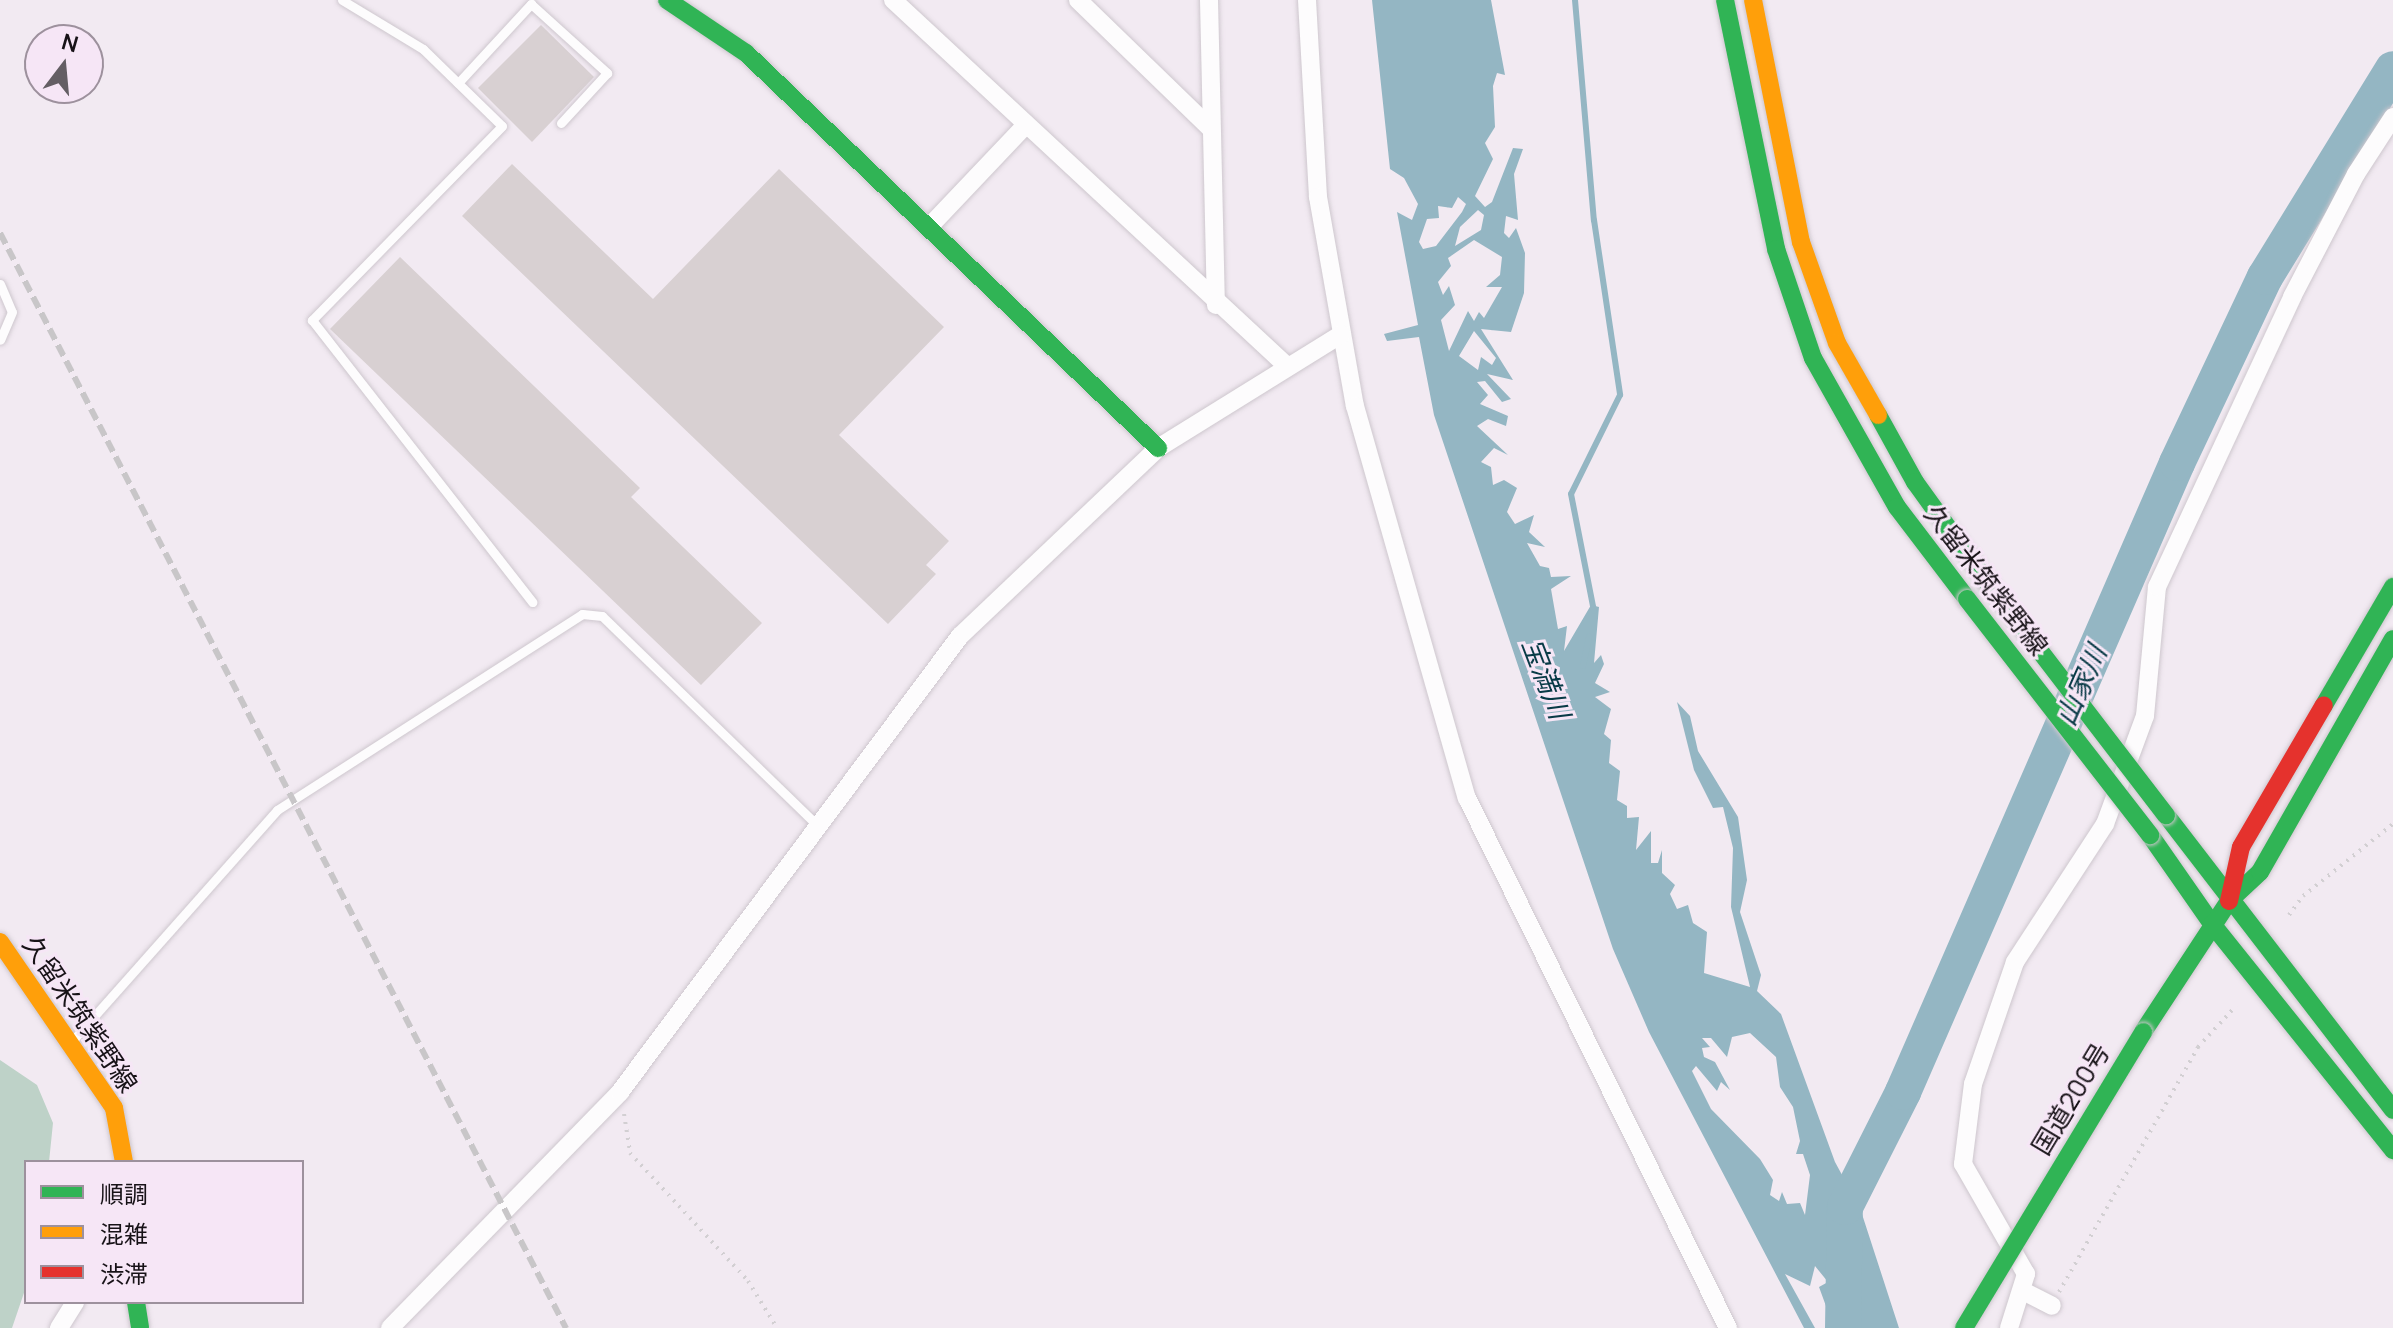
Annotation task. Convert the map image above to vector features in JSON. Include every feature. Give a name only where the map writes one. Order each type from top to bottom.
[{"type":"main road","points":[[667,0],[746,53],[1158,448]]},
{"type":"main road","name":"久留米筑紫野線","points":[[1725,0],[1776,249],[1813,358],[1897,507],[2150,835],[2212,924],[2393,1150]]},
{"type":"main road","name":"久留米筑紫野線","points":[[1753,0],[1801,242],[1837,343],[1898,455],[1987,582],[2229,901],[2393,1110]]},
{"type":"main road","name":"国道200号","points":[[2229,901],[2241,847],[2393,587]]},
{"type":"main road","name":"国道200号","points":[[1964,1328],[2212,924],[2229,901],[2260,872],[2393,639]]},
{"type":"main road","name":"久留米筑紫野線","points":[[0,942],[114,1108],[124,1160]]},
{"type":"main road","points":[[136,1304],[140,1328]]},
{"type":"street","points":[[893,0],[1216,305],[1288,367]]},
{"type":"street","points":[[1078,0],[1211,129]]},
{"type":"street","points":[[1209,0],[1216,305]]},
{"type":"street","points":[[1307,0],[1318,197],[1355,406],[1467,798],[1728,1328]]},
{"type":"street","points":[[2009,1328],[2025,1292],[2026,1274],[1963,1164],[1973,1084],[2015,962],[2096,845],[2140,730],[2156,641],[2157,587],[2292,297],[2356,174],[2393,117]]},
{"type":"street","points":[[929,227],[1025,126]]},
{"type":"street","points":[[390,1328],[620,1092],[815,823],[960,636],[1158,448],[1342,334]]},
{"type":"street","points":[[2025,1292],[2052,1306]]},
{"type":"street","points":[[59,1328],[74,1304]]},
{"type":"lane","points":[[342,0],[423,49],[502,126],[312,320],[532,602]]},
{"type":"lane","points":[[458,83],[531,4],[607,73],[561,123]]},
{"type":"lane","points":[[0,284],[12,312],[0,340]]},
{"type":"lane","points":[[69,1044],[277,810],[582,614],[593,611],[612,625],[815,823]]},
{"type":"path","points":[[2289,915],[2303,896],[2393,824]]},
{"type":"path","points":[[2052,1306],[2198,1047],[2236,1006]]},
{"type":"path","points":[[620,1092],[630,1153],[748,1281],[777,1328]]},
{"type":"green space","points":[[0,1060],[37,1085],[53,1123],[49,1160],[24,1160],[24,1293],[12,1328],[0,1328]]},
{"type":"water","name":"宝満川","points":[[1372,0],[1491,0],[1505,75],[1497,73],[1493,86],[1495,127],[1485,143],[1493,159],[1475,196],[1485,207],[1492,202],[1513,148],[1523,149],[1514,174],[1518,220],[1506,216],[1504,233],[1509,238],[1516,228],[1525,253],[1524,293],[1511,332],[1481,329],[1513,380],[1487,374],[1511,399],[1502,402],[1485,381],[1477,382],[1488,395],[1480,404],[1508,416],[1506,426],[1488,419],[1477,426],[1508,455],[1494,448],[1481,462],[1491,467],[1493,485],[1504,480],[1517,488],[1507,512],[1515,524],[1534,515],[1529,532],[1545,547],[1527,543],[1540,566],[1549,568],[1551,577],[1571,576],[1551,589],[1558,629],[1567,626],[1564,651],[1591,605],[1599,607],[1594,663],[1601,655],[1604,664],[1595,683],[1610,692],[1595,697],[1611,709],[1604,734],[1611,740],[1609,763],[1620,771],[1617,800],[1627,806],[1627,818],[1639,817],[1636,850],[1651,831],[1651,863],[1658,863],[1662,850],[1662,873],[1675,885],[1670,894],[1677,909],[1688,905],[1693,923],[1707,932],[1704,973],[1750,987],[1731,907],[1733,848],[1723,807],[1713,808],[1694,770],[1677,702],[1690,716],[1698,751],[1738,817],[1747,880],[1740,912],[1761,975],[1757,991],[1781,1014],[1835,1162],[1860,1208],[1899,1328],[1834,1328],[1819,1287],[1828,1282],[1815,1266],[1810,1286],[1785,1274],[1815,1328],[1804,1328],[1649,1032],[1613,949],[1434,415],[1419,337],[1387,341],[1384,334],[1418,325],[1397,212],[1412,220],[1418,204],[1404,178],[1390,169]],"holes":[[[1458,197],[1466,204],[1436,246],[1423,249],[1419,242],[1427,219],[1439,218],[1438,206],[1452,208]],[[1478,210],[1484,215],[1481,230],[1455,246],[1460,227]],[[1474,240],[1502,257],[1500,275],[1486,287],[1502,287],[1484,318],[1479,312],[1474,321],[1468,311],[1449,351],[1441,320],[1455,305],[1449,286],[1443,295],[1438,282],[1451,266],[1448,258]],[[1474,331],[1496,358],[1492,365],[1481,357],[1478,370],[1459,356]],[[1750,1033],[1776,1057],[1780,1087],[1793,1107],[1800,1141],[1796,1154],[1803,1154],[1810,1175],[1805,1215],[1800,1203],[1787,1204],[1782,1192],[1779,1201],[1770,1195],[1773,1180],[1760,1159],[1711,1109],[1692,1071],[1696,1066],[1717,1091],[1721,1082],[1730,1090],[1715,1062],[1704,1057],[1702,1048],[1710,1047],[1702,1038],[1711,1038],[1727,1057],[1732,1037]]]},
{"type":"building","points":[[541,25],[594,77],[532,142],[478,88]]},
{"type":"building","points":[[512,164],[653,299],[779,169],[944,327],[839,435],[949,541],[926,565],[936,574],[888,624],[462,216]]},
{"type":"building","points":[[400,257],[640,488],[631,497],[762,623],[701,685],[330,329]]},
{"type":"waterway","points":[[1575,0],[1594,220],[1620,395],[1571,494],[1594,611]]},
{"type":"waterway","name":"山家川","points":[[1843,1328],[1845,1207],[1903,1092],[2177,463],[2265,277],[2393,69]]},
{"type":"waterway","points":[[1583,666],[1589,637]]},
{"type":"railway","points":[[0,233],[566,1328]]},
{"type":"traffic: fast","points":[[667,0],[746,53],[1158,448]]},
{"type":"traffic: fast","points":[[1725,0],[1776,249],[1813,358],[1897,507],[1967,599]]},
{"type":"traffic: fast","points":[[1878,415],[1915,482],[1987,582]]},
{"type":"traffic: fast","points":[[1987,582],[2166,815]]},
{"type":"traffic: fast","points":[[2324,705],[2393,587]]},
{"type":"traffic: fast","points":[[1967,599],[2150,835]]},
{"type":"traffic: fast","points":[[2143,1032],[2229,901],[2260,872],[2393,639]]},
{"type":"traffic: fast","points":[[2166,815],[2393,1110]]},
{"type":"traffic: fast","points":[[2150,835],[2212,924],[2393,1150]]},
{"type":"traffic: fast","points":[[1964,1328],[2143,1032]]},
{"type":"traffic: fast","points":[[136,1304],[140,1328]]},
{"type":"traffic: slow","points":[[1753,0],[1801,242],[1837,343],[1878,415]]},
{"type":"traffic: slow","points":[[0,942],[114,1108],[124,1160]]},
{"type":"traffic: jam","points":[[2229,901],[2241,847],[2324,705]]}]
